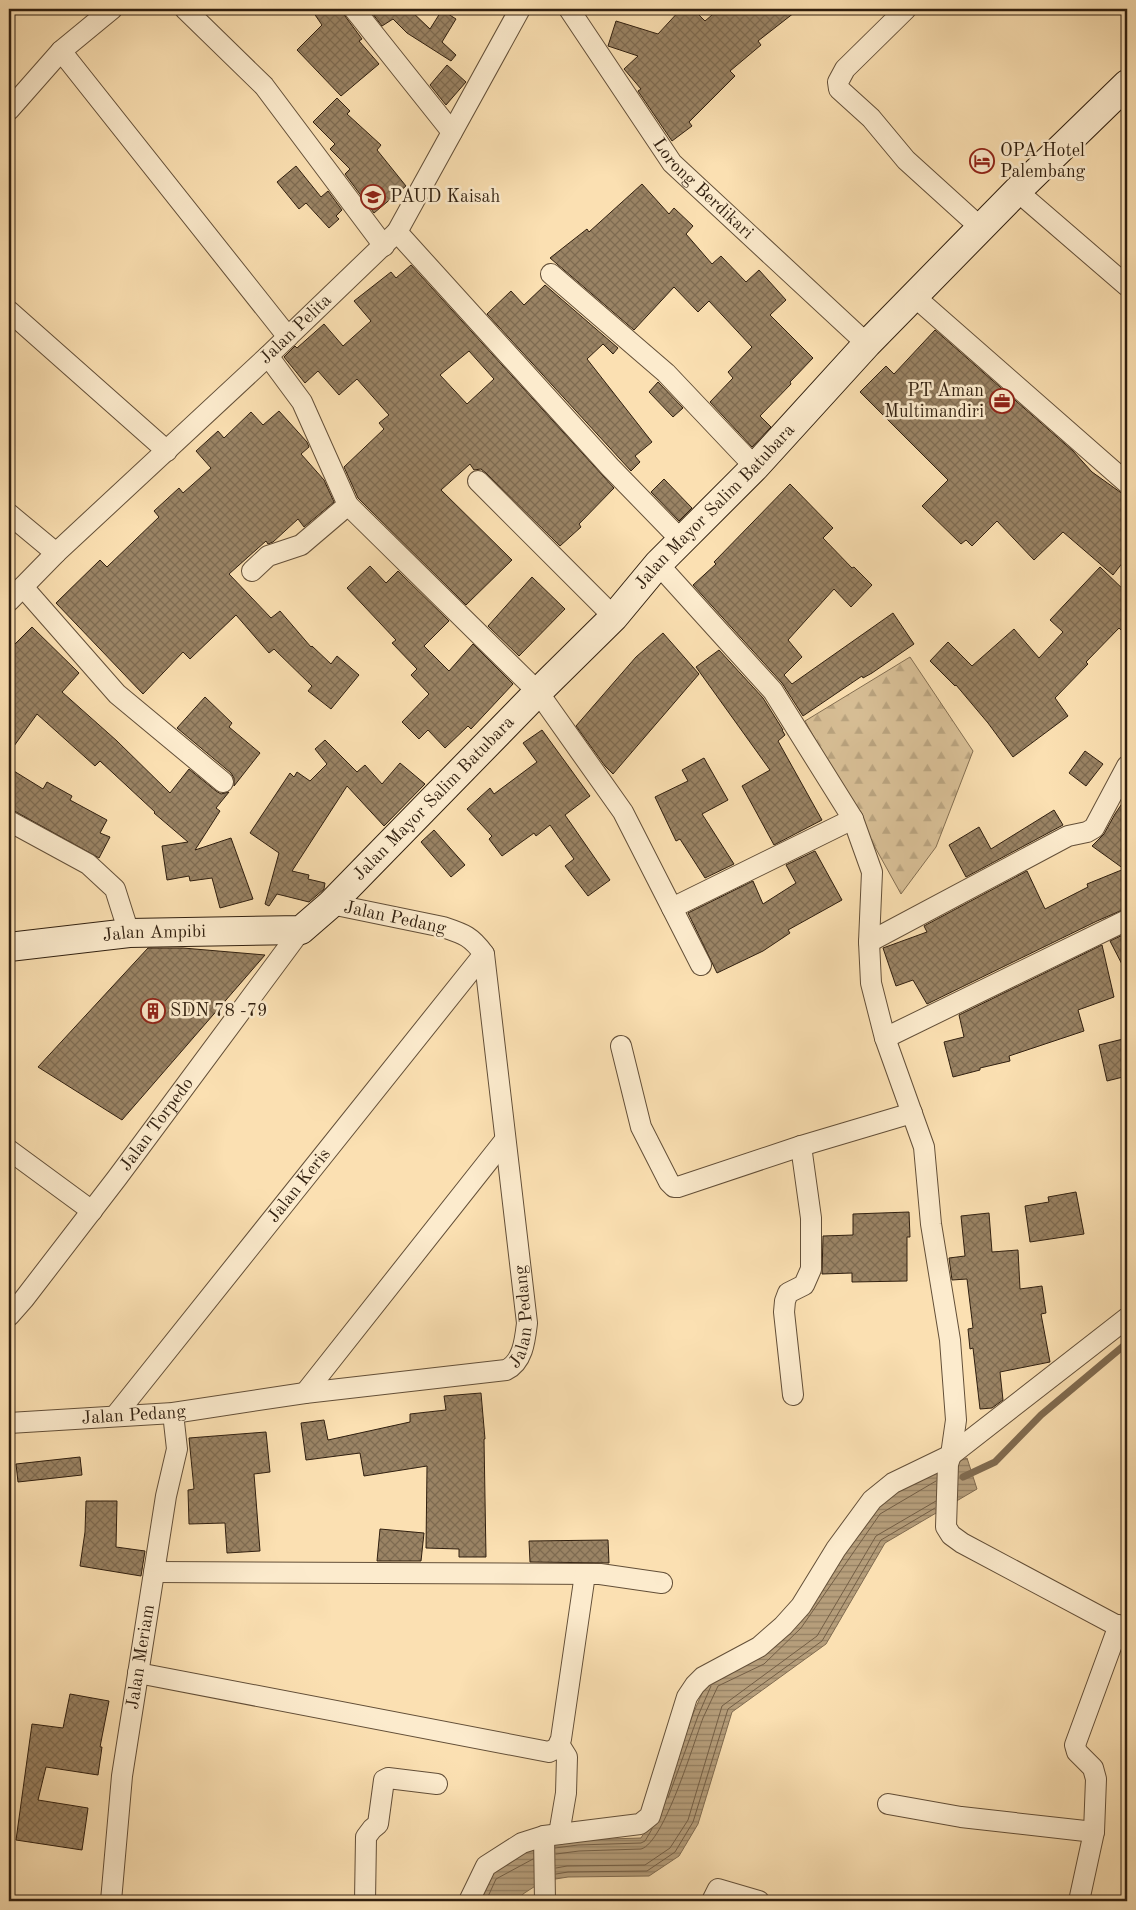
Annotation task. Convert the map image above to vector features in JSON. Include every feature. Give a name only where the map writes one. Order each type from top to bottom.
[{"type":"street","points":[[9,110],[61,51],[112,9]]},
{"type":"street","points":[[185,9],[264,86],[390,239],[681,540]]},
{"type":"street","points":[[354,9],[452,132]]},
{"type":"street","name":"Jalan Pelita","points":[[9,601],[56,553],[167,451],[390,239],[520,9]]},
{"type":"street","name":"Lorong Berdikari","points":[[569,9],[672,163],[867,344]]},
{"type":"street","points":[[906,9],[844,69],[838,82],[839,90],[871,118],[906,160],[981,228]]},
{"type":"street","points":[[61,51],[288,337]]},
{"type":"street","name":"Jalan Mayor Salim Batubara","points":[[301,930],[331,904],[614,617],[658,564],[754,467],[867,344],[1017,191],[1127,84]]},
{"type":"street","points":[[1017,191],[1127,286]]},
{"type":"street","points":[[551,274],[666,373],[754,467]]},
{"type":"street","points":[[914,297],[1127,483]]},
{"type":"street","points":[[9,311],[167,451]]},
{"type":"street","points":[[268,356],[302,402],[348,505],[538,692],[623,812],[701,965]]},
{"type":"street","points":[[478,481],[614,617]]},
{"type":"street","points":[[252,571],[268,556],[302,544],[348,505]]},
{"type":"street","points":[[9,514],[56,553]]},
{"type":"street","points":[[658,564],[773,691],[853,819],[872,872],[869,942],[871,983],[885,1038],[924,1147],[931,1224],[950,1340],[956,1420],[949,1460],[946,1527],[951,1535],[962,1543],[1123,1628],[1075,1745],[1077,1752],[1093,1768],[1096,1778],[1094,1832],[1079,1901]]},
{"type":"street","points":[[23,587],[118,694],[223,782]]},
{"type":"street","points":[[869,942],[1068,836],[1087,832],[1094,828],[1127,766]]},
{"type":"street","points":[[672,908],[853,819]]},
{"type":"street","points":[[9,821],[88,864],[115,889],[129,933]]},
{"type":"street","name":"Jalan Pedang","points":[[9,1423],[173,1413],[305,1393],[506,1370],[514,1366],[523,1346],[527,1323],[484,954],[474,940],[443,927],[331,904]]},
{"type":"street","points":[[885,1038],[1127,920]]},
{"type":"street","name":"Jalan Ampibi","points":[[9,946],[129,933],[301,930]]},
{"type":"street","name":"Jalan Torpedo","points":[[9,1316],[92,1210],[301,930]]},
{"type":"street","name":"Jalan Keris","points":[[115,1416],[484,954]]},
{"type":"street","points":[[621,1046],[641,1127],[669,1182],[674,1187],[912,1113]]},
{"type":"street","points":[[305,1393],[506,1140]]},
{"type":"street","points":[[793,1395],[784,1312],[785,1301],[788,1293],[804,1285],[811,1269],[811,1218],[801,1146]]},
{"type":"street","points":[[9,1150],[92,1210]]},
{"type":"street","points":[[469,1901],[486,1866],[522,1843],[640,1824],[650,1816],[687,1697],[695,1685],[703,1677],[759,1647],[783,1626],[801,1606],[836,1549],[872,1500],[892,1483],[949,1460],[1127,1318]]},
{"type":"street","name":"Jalan Meriam","points":[[111,1901],[122,1776],[166,1496],[177,1449],[173,1413]]},
{"type":"street","points":[[154,1572],[600,1574],[662,1583]]},
{"type":"street","points":[[138,1673],[549,1752],[555,1750],[559,1744],[585,1574]]},
{"type":"street","points":[[545,1896],[549,1838],[566,1793],[567,1757],[559,1744]]},
{"type":"street","points":[[365,1901],[366,1837],[378,1824],[384,1780],[388,1778],[436,1784]]},
{"type":"street","points":[[888,1804],[961,1818],[1094,1832]]},
{"type":"street","points":[[712,1901],[718,1889],[759,1901]]},
{"type":"green space","points":[[910,657],[973,751],[936,847],[901,894],[805,721]]},
{"type":"water","points":[[967,1458],[977,1489],[885,1543],[826,1644],[732,1712],[698,1824],[679,1856],[649,1876],[568,1877],[543,1881],[523,1894],[519,1901],[473,1901],[487,1871],[540,1844],[578,1840],[641,1838],[658,1810],[693,1714],[709,1677],[756,1656],[872,1506],[928,1473]]},
{"type":"building","points":[[311,9],[342,9],[362,39],[359,41],[379,64],[341,96],[297,50],[322,25]]},
{"type":"building","points":[[369,9],[409,9],[430,29],[442,10],[456,19],[442,42],[456,55],[451,61],[407,33],[393,19],[382,26]]},
{"type":"building","points":[[681,9],[693,9],[705,21],[719,9],[799,9],[758,41],[761,45],[730,71],[735,76],[689,122],[692,126],[672,141],[638,91],[641,89],[624,69],[638,56],[608,46],[616,21],[658,34]]},
{"type":"building","points":[[447,65],[466,82],[446,105],[430,85]]},
{"type":"building","points":[[337,98],[350,111],[347,114],[381,145],[377,150],[406,186],[374,213],[345,174],[350,169],[330,149],[335,144],[313,122]]},
{"type":"building","points":[[296,166],[321,197],[328,191],[342,210],[336,216],[339,219],[329,228],[306,203],[299,209],[277,182]]},
{"type":"building","points":[[642,184],[669,214],[674,208],[693,226],[686,234],[712,264],[721,256],[746,282],[759,270],[786,300],[770,315],[813,358],[760,416],[771,427],[752,447],[710,402],[733,378],[728,372],[752,347],[709,301],[698,312],[674,287],[634,330],[550,258],[587,229],[589,232]]},
{"type":"building","points":[[411,265],[614,488],[579,524],[581,527],[560,546],[486,473],[481,469],[474,470],[470,464],[441,490],[512,560],[466,605],[358,498],[344,467],[384,429],[379,423],[389,415],[357,379],[339,395],[318,371],[305,383],[284,357],[324,324],[343,346],[371,321],[354,301],[391,272],[396,278]],"holes":[[[469,351],[494,379],[467,404],[440,375]]]},
{"type":"building","points":[[545,285],[618,348],[613,354],[603,344],[587,359],[652,442],[635,456],[640,462],[631,471],[487,314],[511,291],[524,305]]},
{"type":"building","points":[[935,330],[1073,451],[1092,472],[1127,497],[1127,557],[1113,575],[1063,532],[1034,560],[997,521],[972,546],[966,540],[961,544],[922,506],[948,480],[860,392],[886,366],[894,374]]},
{"type":"building","points":[[658,382],[683,408],[673,417],[649,392]]},
{"type":"building","points":[[279,411],[307,442],[309,447],[301,454],[324,480],[334,502],[304,527],[298,519],[273,542],[268,544],[266,541],[229,574],[271,618],[280,611],[311,647],[331,664],[337,656],[359,675],[331,709],[308,691],[312,686],[274,649],[269,653],[236,615],[190,659],[183,652],[143,694],[56,603],[100,560],[107,567],[159,517],[154,511],[179,488],[183,493],[211,468],[196,451],[218,431],[224,438],[251,412],[263,425]]},
{"type":"building","points":[[664,479],[692,508],[679,521],[651,492]]},
{"type":"building","points":[[790,484],[833,528],[823,538],[852,568],[854,567],[872,585],[851,607],[834,589],[788,640],[802,657],[784,675],[792,684],[893,613],[914,644],[803,716],[782,683],[693,585],[716,564],[714,562]]},
{"type":"building","points":[[370,566],[386,583],[398,571],[449,621],[424,646],[449,671],[473,644],[513,684],[471,729],[468,726],[445,748],[428,730],[419,739],[402,722],[429,694],[411,675],[417,669],[392,643],[396,640],[347,588]]},
{"type":"building","points":[[1100,567],[1127,593],[1127,636],[1119,628],[1086,662],[1088,664],[1055,698],[1068,716],[1013,757],[988,723],[956,685],[930,661],[948,642],[972,666],[1014,629],[1039,658],[1063,632],[1050,620]]},
{"type":"building","points":[[532,577],[565,609],[519,656],[488,626]]},
{"type":"building","points":[[32,627],[79,673],[62,692],[117,741],[170,793],[189,769],[221,794],[229,792],[216,808],[220,811],[195,850],[231,838],[253,899],[220,908],[212,878],[190,881],[189,876],[167,880],[162,846],[188,842],[154,813],[100,761],[95,766],[37,714],[9,753],[9,650]]},
{"type":"building","points":[[663,633],[699,674],[613,774],[576,726],[636,657]]},
{"type":"building","points":[[719,650],[763,698],[783,730],[785,735],[778,741],[822,820],[774,845],[742,786],[770,770],[696,667]]},
{"type":"building","points":[[205,697],[232,723],[229,727],[260,753],[234,786],[234,778],[231,773],[177,728]]},
{"type":"building","points":[[542,730],[590,796],[565,815],[610,880],[588,896],[565,866],[574,859],[550,825],[536,836],[534,833],[502,856],[489,839],[492,836],[467,809],[490,788],[494,794],[537,762],[523,743]]},
{"type":"building","points":[[325,740],[357,772],[365,765],[382,784],[400,763],[425,784],[384,826],[347,786],[292,871],[309,875],[308,879],[325,883],[324,889],[309,902],[277,894],[269,906],[265,904],[279,853],[250,833],[290,773],[294,777],[297,772],[310,781],[327,764],[315,749]]},
{"type":"building","points":[[1085,751],[1103,764],[1086,786],[1069,773]]},
{"type":"building","points":[[704,758],[728,800],[702,814],[734,864],[705,878],[680,839],[676,841],[655,797],[688,781],[682,770]]},
{"type":"building","points":[[9,768],[43,789],[47,782],[72,796],[70,800],[107,820],[100,833],[110,837],[99,858],[9,808]]},
{"type":"building","points":[[1127,796],[1127,908],[927,1004],[913,980],[896,986],[883,948],[927,932],[924,926],[1027,871],[1045,909],[1088,887],[1087,884],[1124,869],[1092,846],[1104,834]]},
{"type":"building","points":[[1054,810],[1063,825],[966,877],[949,845],[979,827],[991,849]]},
{"type":"building","points":[[434,830],[465,865],[451,877],[421,842]]},
{"type":"building","points":[[815,851],[842,900],[788,930],[790,933],[763,951],[717,973],[688,913],[753,881],[763,904],[796,883],[786,865]]},
{"type":"building","points":[[1127,933],[1127,974],[1110,941]]},
{"type":"building","points":[[1102,945],[1114,997],[1078,1010],[1084,1031],[1009,1056],[1010,1061],[953,1077],[944,1042],[964,1037],[959,1015]]},
{"type":"building","name":"SDN 78 -79","points":[[148,948],[183,948],[265,955],[122,1120],[38,1067]]},
{"type":"building","points":[[1123,1039],[1127,1061],[1127,1076],[1107,1081],[1099,1045]]},
{"type":"building","points":[[1076,1192],[1084,1234],[1030,1242],[1025,1206],[1049,1202],[1048,1197]]},
{"type":"building","points":[[909,1212],[910,1237],[907,1237],[907,1281],[852,1282],[852,1273],[822,1274],[823,1236],[853,1235],[853,1214]]},
{"type":"building","points":[[989,1213],[992,1252],[1018,1250],[1020,1289],[1042,1286],[1046,1313],[1041,1314],[1050,1362],[1000,1372],[1003,1400],[992,1408],[980,1409],[973,1348],[970,1349],[968,1329],[973,1328],[967,1279],[952,1280],[949,1258],[965,1256],[961,1216]]},
{"type":"building","points":[[481,1393],[485,1439],[486,1557],[459,1557],[459,1549],[426,1548],[427,1466],[364,1476],[360,1453],[306,1460],[301,1423],[324,1420],[328,1440],[410,1422],[410,1414],[446,1410],[444,1396]]},
{"type":"building","points":[[266,1432],[270,1472],[254,1474],[260,1551],[227,1553],[225,1523],[189,1524],[188,1490],[194,1489],[189,1438]]},
{"type":"building","points":[[80,1457],[82,1475],[18,1482],[16,1464]]},
{"type":"building","points":[[86,1501],[117,1501],[116,1547],[145,1551],[141,1576],[80,1566],[85,1532]]},
{"type":"building","points":[[380,1529],[424,1533],[421,1561],[377,1561]]},
{"type":"building","points":[[608,1540],[609,1563],[530,1562],[529,1541]]},
{"type":"building","points":[[70,1694],[109,1701],[100,1747],[102,1747],[98,1775],[46,1767],[38,1800],[88,1808],[82,1850],[16,1840],[32,1724],[63,1728]]},
{"type":"waterway","points":[[963,1477],[995,1462],[1041,1415],[1127,1343]]},
{"type":"place","name":"OPA Hotel Palembang","points":[[982,161]]},
{"type":"place","name":"PAUD Kaisah","points":[[373,197]]},
{"type":"place","name":"PT Aman Multimandiri","points":[[1002,401]]},
{"type":"place","name":"SDN 78 -79","points":[[153,1011]]}]
